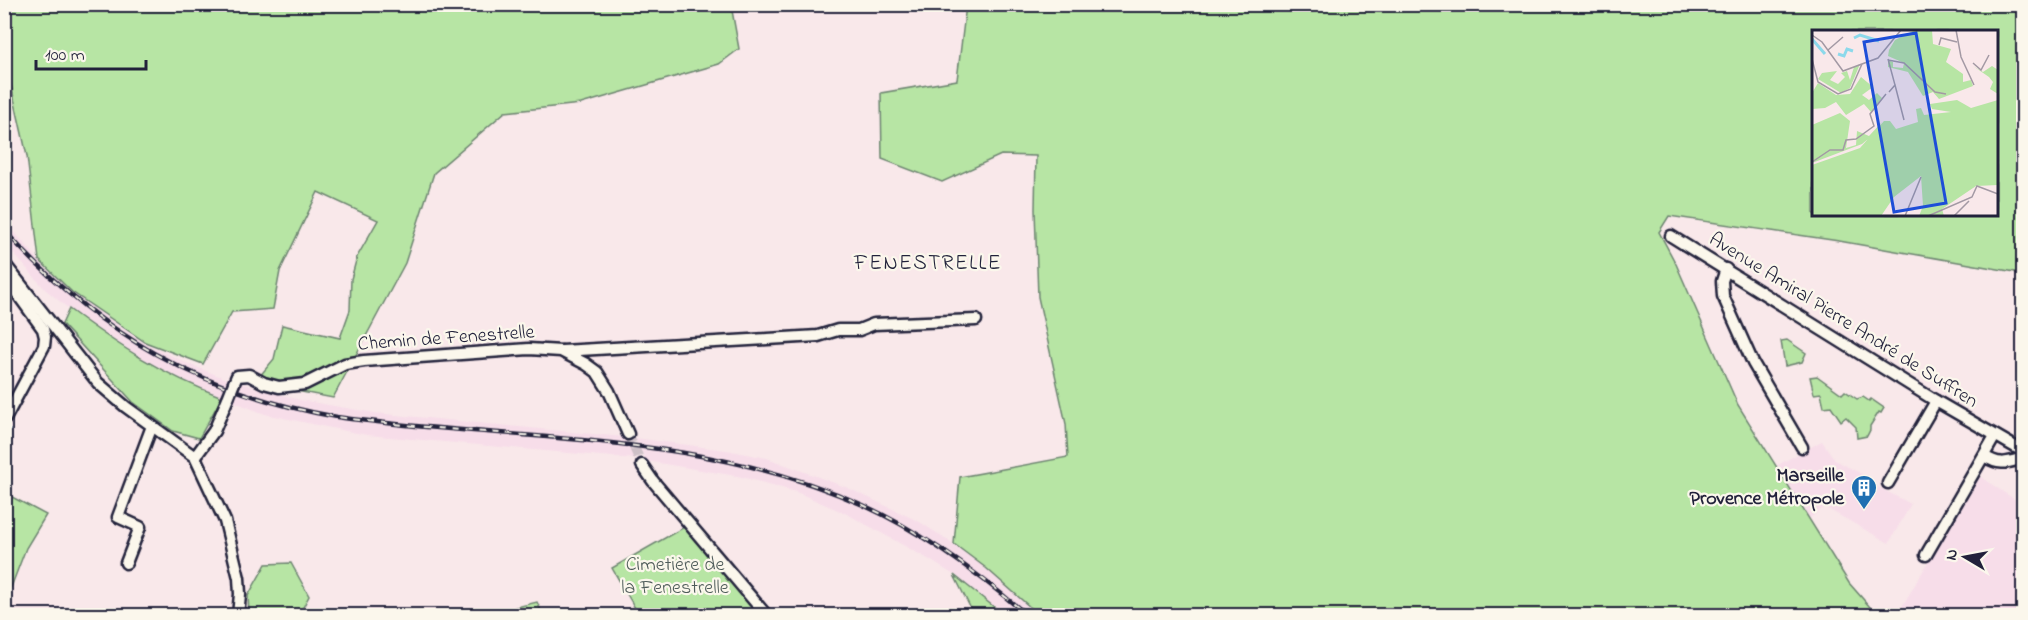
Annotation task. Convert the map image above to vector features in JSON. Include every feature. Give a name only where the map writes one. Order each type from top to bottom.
[{"type":"street","name":"Avenue Amiral Pierre André de Suffren","points":[[1671,236],[1936,401],[2024,452]]},
{"type":"street","points":[[1726,269],[1722,281],[1724,299],[1753,363],[1802,447]]},
{"type":"street","points":[[5,419],[44,346],[45,337],[43,329],[11,285],[6,270]]},
{"type":"street","points":[[6,270],[36,301],[98,383],[126,407],[195,458],[225,521],[238,578],[240,594],[238,615]]},
{"type":"street","points":[[1724,299],[1738,276]]},
{"type":"street","points":[[561,351],[818,336],[838,330],[859,330],[874,324],[976,320]]},
{"type":"street","name":"Chemin de Fenestrelle","points":[[195,458],[214,431],[237,376],[249,375],[264,383],[279,387],[305,384],[345,364],[364,361],[529,349],[561,351],[597,372],[609,391],[628,434]]},
{"type":"street","points":[[1888,483],[1936,401]]},
{"type":"street","points":[[126,563],[140,527],[118,517],[153,426]]},
{"type":"street","points":[[1926,555],[1995,436]]},
{"type":"street","points":[[1984,456],[2003,464],[2024,458]]},
{"type":"street","points":[[642,465],[767,615]]},
{"type":"shaded area","points":[[4,220],[39,260],[72,291],[104,314],[145,342],[184,362],[229,380],[222,397],[185,383],[142,360],[69,309],[45,289],[5,244]]},
{"type":"shaded area","points":[[240,383],[300,400],[375,413],[624,437],[635,459],[367,435],[265,414],[232,401]]},
{"type":"shaded area","points":[[635,438],[767,458],[848,488],[918,521],[954,544],[986,568],[1039,615],[1004,615],[954,575],[930,560],[847,514],[796,492],[742,477],[646,461]]},
{"type":"shaded area","points":[[1822,441],[1835,460],[1875,481],[1874,485],[1911,504],[1889,543],[1824,507],[1809,519],[1776,466]]},
{"type":"shaded area","points":[[1979,476],[2023,505],[2023,615],[1897,615]]},
{"type":"green space","points":[[4,5],[731,5],[739,49],[719,64],[581,104],[505,112],[434,173],[405,263],[333,398],[254,383],[274,359],[282,325],[340,338],[350,310],[351,279],[357,257],[378,220],[318,192],[280,271],[273,309],[232,312],[203,364],[145,342],[72,292],[39,260],[27,156],[5,67]]},
{"type":"green space","points":[[966,5],[2023,5],[2023,277],[2015,272],[1839,241],[1669,216],[1659,232],[1676,264],[1738,405],[1849,583],[1877,615],[1039,615],[986,568],[954,544],[960,477],[1068,457],[1066,424],[1038,297],[1036,156],[1001,155],[942,182],[882,159],[881,93],[957,80]]},
{"type":"green space","points":[[69,309],[142,359],[222,397],[199,438],[173,431],[133,402],[62,324]]},
{"type":"green space","points":[[1787,340],[1806,353],[1802,362],[1785,366],[1781,341]]},
{"type":"green space","points":[[1817,376],[1842,394],[1845,391],[1857,399],[1863,397],[1869,401],[1871,399],[1884,408],[1870,426],[1867,436],[1857,438],[1856,427],[1846,417],[1841,421],[1831,406],[1824,407],[1821,393],[1814,394],[1810,377]]},
{"type":"green space","points":[[12,497],[46,515],[26,548],[5,603],[5,506]]},
{"type":"green space","name":"Cimetière de la Fenestrelle","points":[[686,526],[760,615],[639,615],[612,568]]},
{"type":"green space","points":[[291,563],[309,596],[299,615],[249,615],[248,596],[266,564]]},
{"type":"green space","points":[[954,575],[1004,615],[974,615]]},
{"type":"green space","points":[[537,602],[543,615],[483,615]]},
{"type":"waterway","points":[[4,497],[10,486],[10,430]]},
{"type":"tunnel","points":[[628,434],[642,465]]},
{"type":"railway","points":[[4,230],[39,267],[114,328],[154,353],[240,392],[287,406],[337,417],[403,425],[604,442],[670,451],[736,463],[800,481],[863,505],[929,541],[989,584],[1028,616]]},
{"type":"place","name":"Marseille Provence Métropole","points":[[1864,511]]},
{"type":"district","name":"FENESTRELLE","points":[[928,264]]}]
